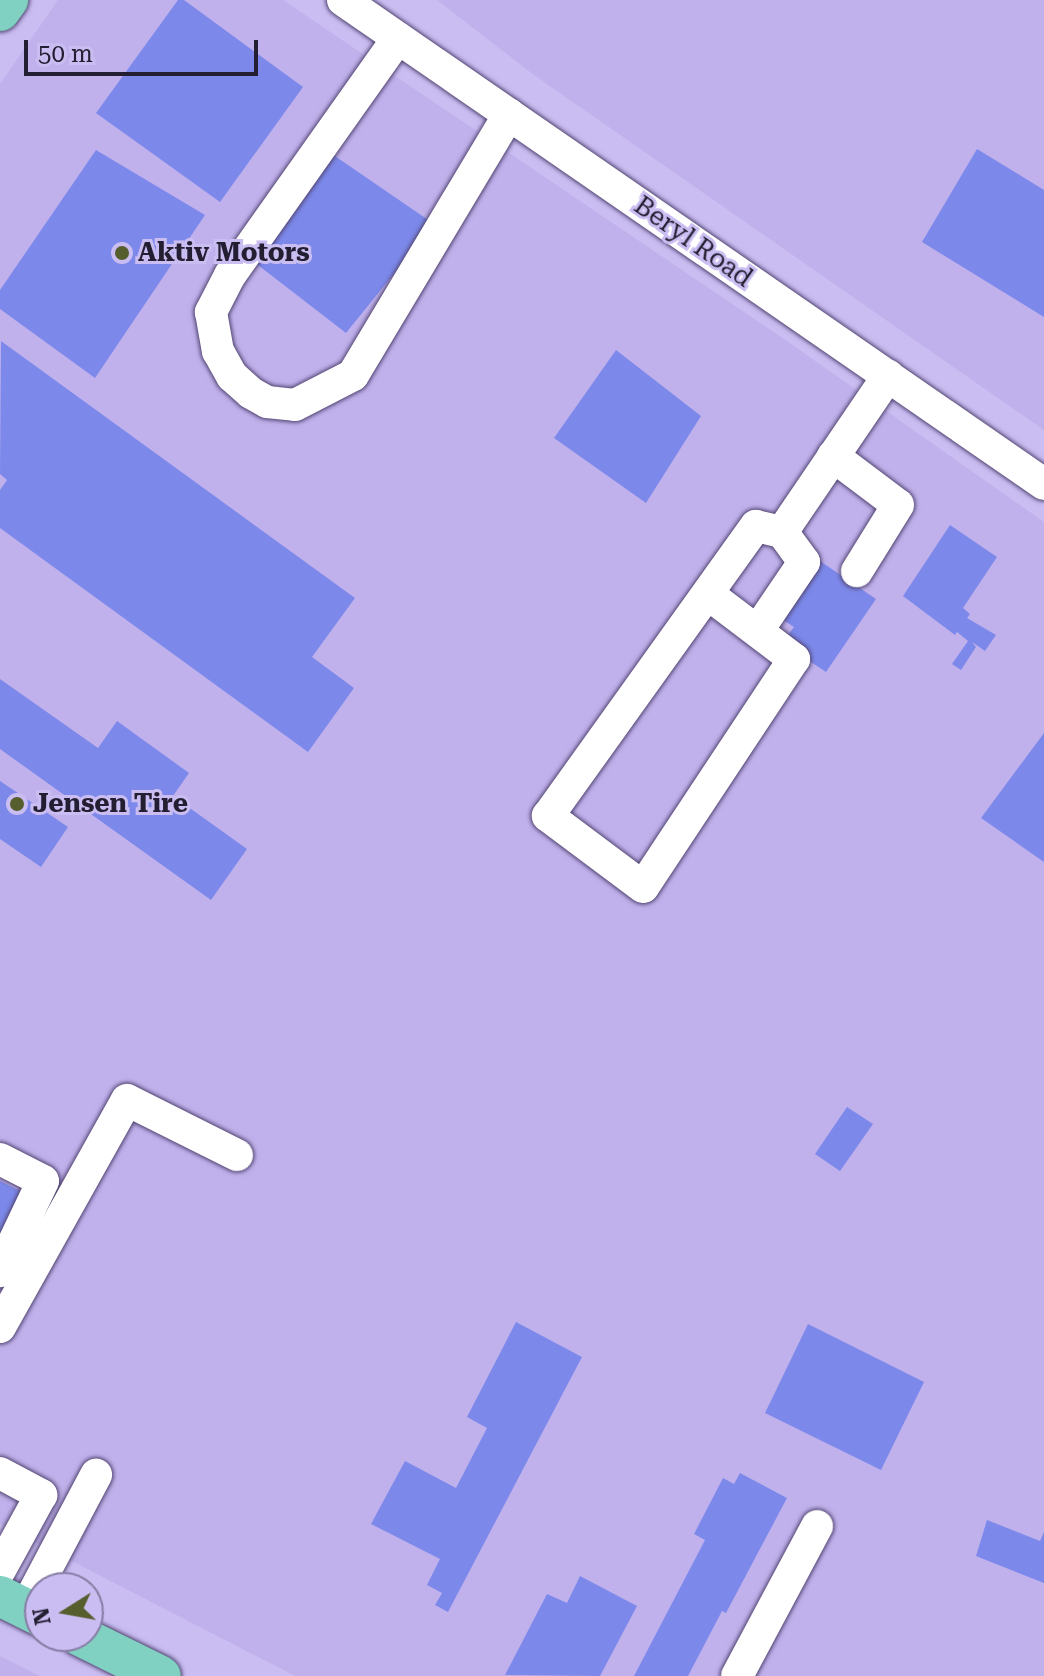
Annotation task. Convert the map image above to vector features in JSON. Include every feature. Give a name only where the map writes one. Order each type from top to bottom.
[{"type":"main road","points":[[0,11],[8,0]]},
{"type":"main road","points":[[104,1648],[161,1676]]},
{"type":"street","name":"Beryl Road","points":[[343,0],[1044,484]]},
{"type":"street","points":[[398,38],[238,263],[211,312],[218,351],[232,376],[251,393],[267,402],[295,405],[353,375],[509,114]]},
{"type":"street","points":[[782,532],[888,376]]},
{"type":"street","points":[[833,456],[898,505],[857,571]]},
{"type":"street","points":[[708,594],[794,659],[643,887],[548,816],[756,526],[782,532],[804,562],[758,630]]},
{"type":"street","points":[[0,1327],[127,1100],[237,1155]]},
{"type":"street","points":[[0,1159],[43,1181],[0,1271]]},
{"type":"street","points":[[0,1473],[41,1495],[0,1570]]},
{"type":"street","points":[[22,1607],[96,1475]]},
{"type":"street","points":[[737,1676],[817,1526]]},
{"type":"shaded area","points":[[58,0],[283,0],[784,339],[1044,522],[1044,1676],[295,1676],[104,1578],[104,1572],[93,1572],[0,1524],[0,84]]},
{"type":"shaded area","points":[[437,0],[1044,0],[1044,430],[534,75]]},
{"type":"shaded area","points":[[0,1656],[40,1676],[0,1676]]},
{"type":"building","points":[[178,0],[184,0],[303,87],[220,202],[96,113]]},
{"type":"building","points":[[977,149],[1044,190],[1044,317],[922,242]]},
{"type":"building","points":[[96,150],[205,215],[95,378],[0,309],[0,290]]},
{"type":"building","points":[[332,154],[434,224],[346,333],[254,262]]},
{"type":"building","points":[[1,341],[355,598],[312,657],[354,688],[308,752],[0,528],[0,490],[7,480],[0,474]]},
{"type":"building","points":[[616,350],[701,416],[646,503],[554,438]]},
{"type":"building","points":[[950,525],[997,557],[963,608],[970,614],[967,618],[996,635],[985,651],[972,642],[976,647],[961,670],[952,664],[968,641],[957,632],[955,635],[903,596]]},
{"type":"building","points":[[820,561],[876,599],[826,672],[782,643],[794,627],[777,616]]},
{"type":"building","points":[[0,679],[98,748],[117,721],[189,773],[173,796],[247,849],[211,900],[0,749]]},
{"type":"building","points":[[1044,733],[1044,862],[981,818]]},
{"type":"building","name":"Jensen Tire","points":[[0,781],[68,827],[41,867],[0,839]]},
{"type":"building","points":[[847,1107],[873,1124],[840,1171],[815,1154]]},
{"type":"building","points":[[0,1181],[22,1192],[0,1236]]},
{"type":"building","points":[[516,1322],[582,1357],[448,1612],[435,1605],[442,1593],[427,1585],[440,1559],[371,1524],[405,1461],[456,1488],[487,1428],[467,1417]]},
{"type":"building","points":[[808,1324],[924,1382],[881,1470],[765,1413]]},
{"type":"building","points":[[740,1473],[787,1498],[726,1613],[722,1611],[688,1676],[634,1676],[705,1540],[694,1534],[723,1478],[734,1484]]},
{"type":"building","points":[[987,1520],[1040,1541],[1044,1532],[1044,1583],[976,1556]]},
{"type":"building","points":[[580,1576],[637,1606],[600,1676],[505,1675],[547,1594],[567,1603]]},
{"type":"place","name":"Aktiv Motors","points":[[122,253]]},
{"type":"place","name":"Jensen Tire","points":[[17,804]]}]
